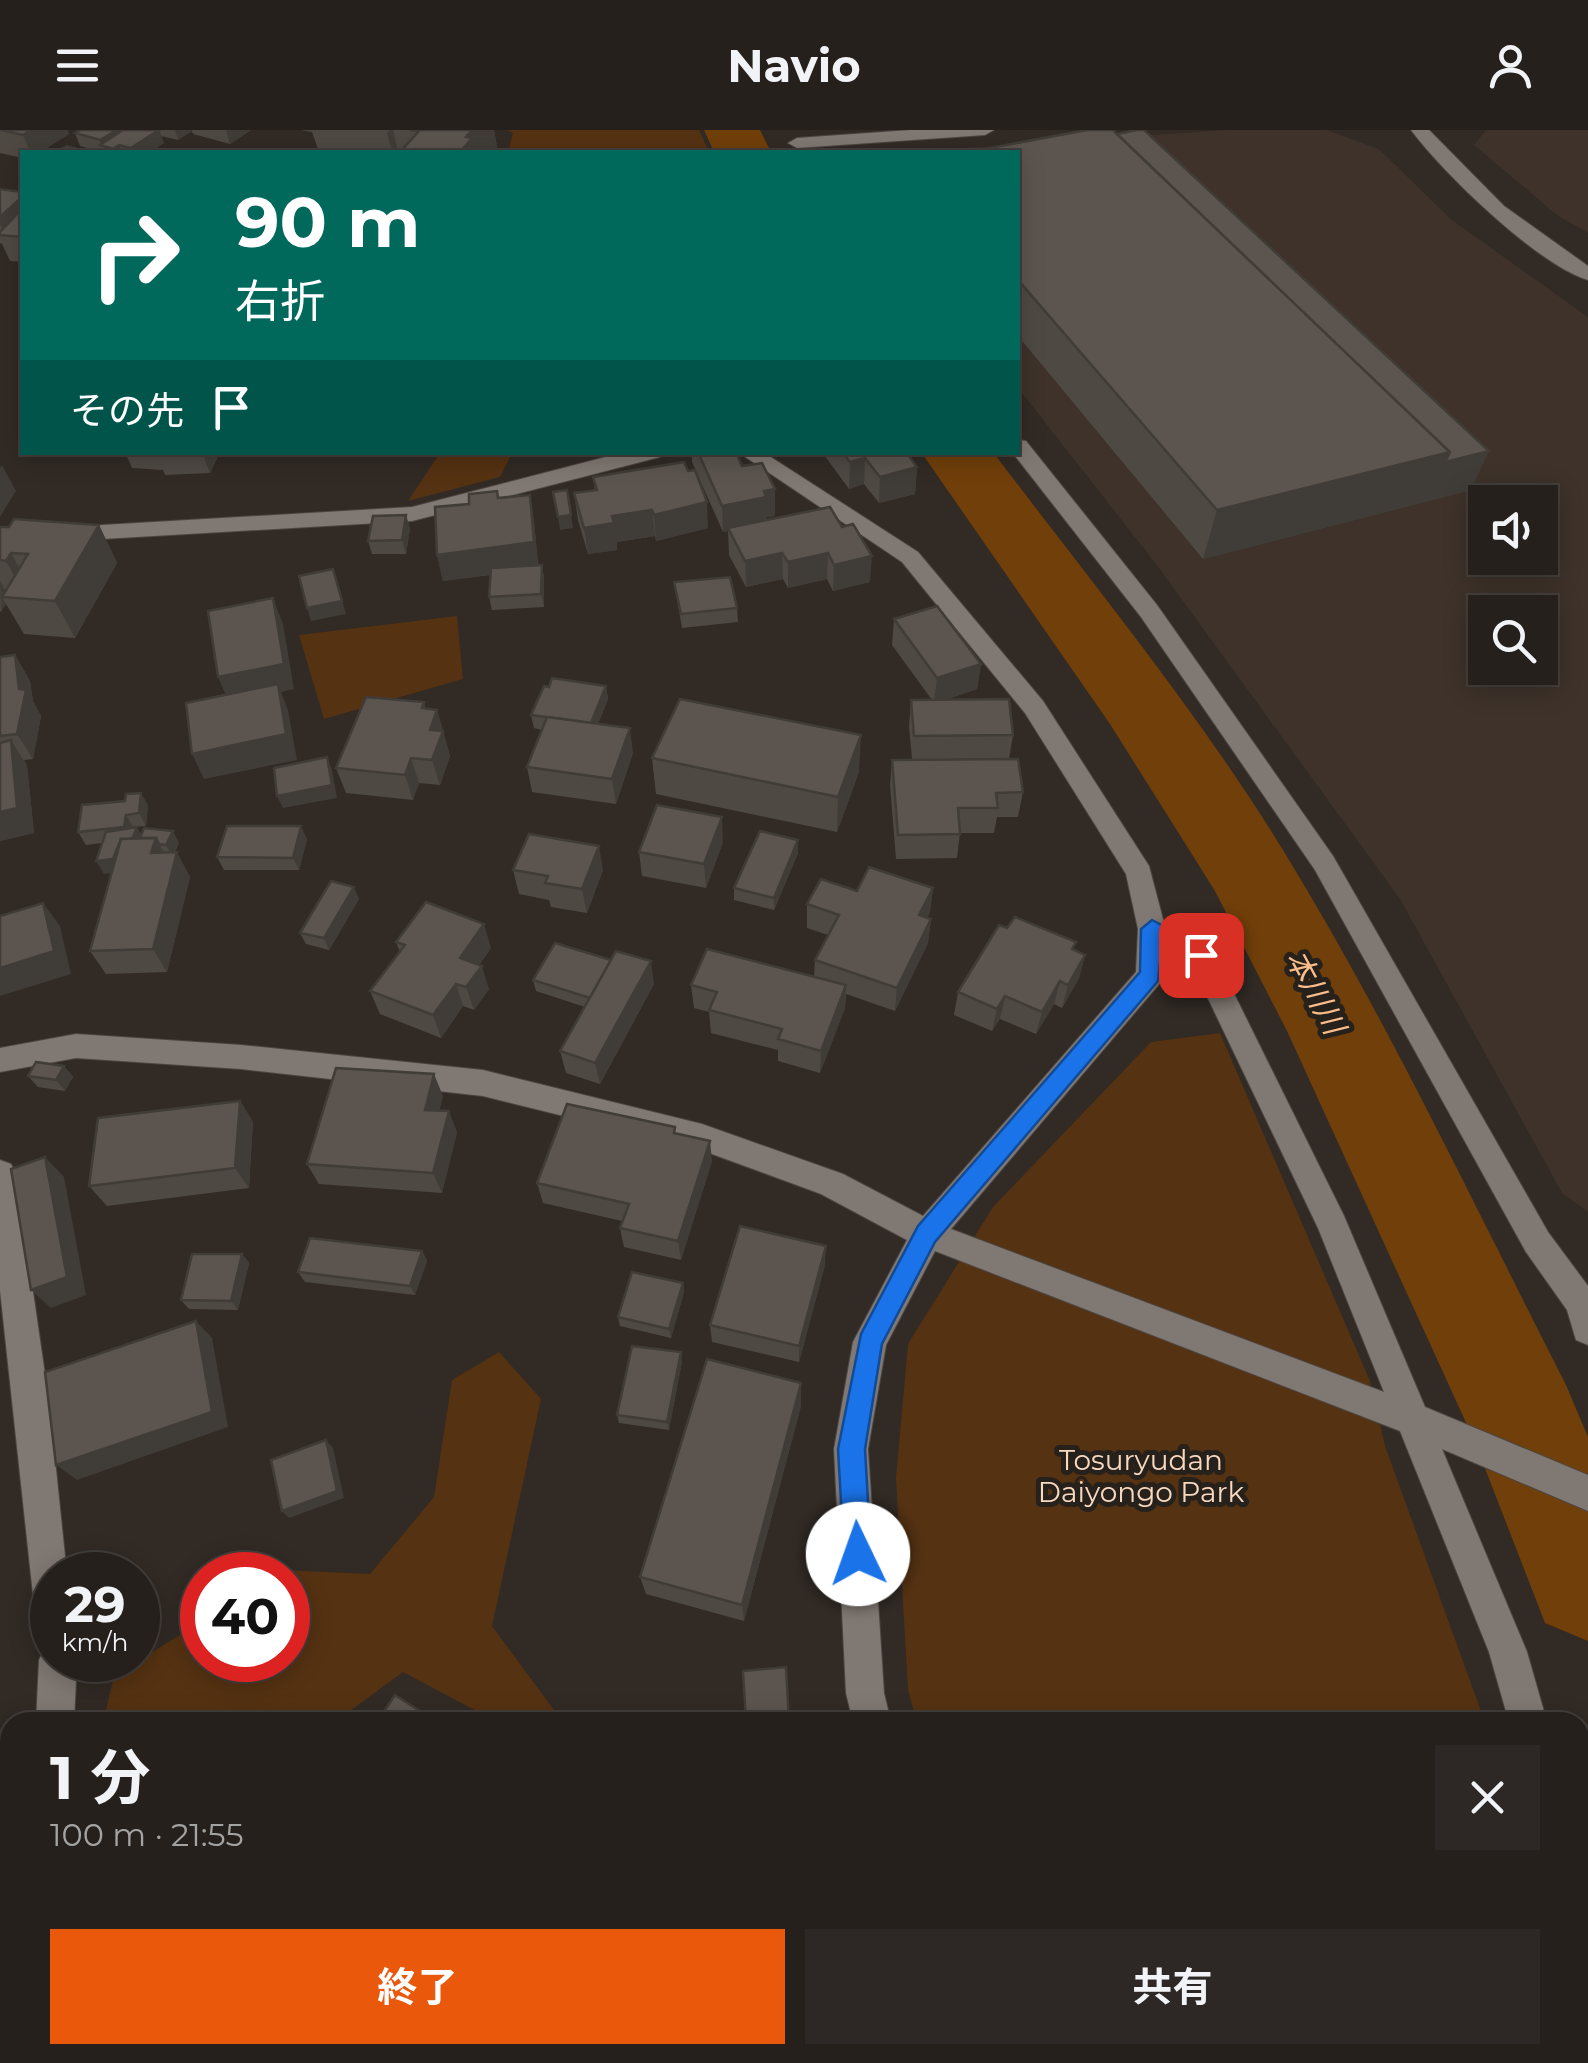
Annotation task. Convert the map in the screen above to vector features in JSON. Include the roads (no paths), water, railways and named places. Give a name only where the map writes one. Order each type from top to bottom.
[{"type":"street","points":[[796,142],[985,130]]},
{"type":"street","points":[[1420,130],[1444,161],[1506,221],[1588,274]]},
{"type":"street","points":[[1020,449],[1149,611],[1324,864],[1537,1242],[1586,1312]]},
{"type":"street","points":[[0,538],[412,514],[640,455]]},
{"type":"street","points":[[753,455],[910,557],[1034,708],[1139,872],[1152,929],[1150,975],[926,1234],[870,1342],[852,1449],[870,1712]]},
{"type":"street","points":[[1152,929],[1201,955],[1334,1226],[1508,1652],[1525,1712]]},
{"type":"street","points":[[0,1060],[76,1046],[242,1057],[482,1084],[702,1137],[832,1184],[926,1234],[1412,1419],[1588,1493]]},
{"type":"street","points":[[0,1174],[32,1402],[47,1552]]},
{"type":"street","points":[[55,1712],[57,1682]]},
{"type":"waterway","name":"本川川","points":[[732,130],[741,150]]},
{"type":"waterway","name":"本川川","points":[[958,455],[1139,704],[1250,872],[1333,1025],[1525,1424],[1588,1580]]},
{"type":"park label","name":"Tosuryudan Daiyongo Park","points":[[1141,1476]]}]
